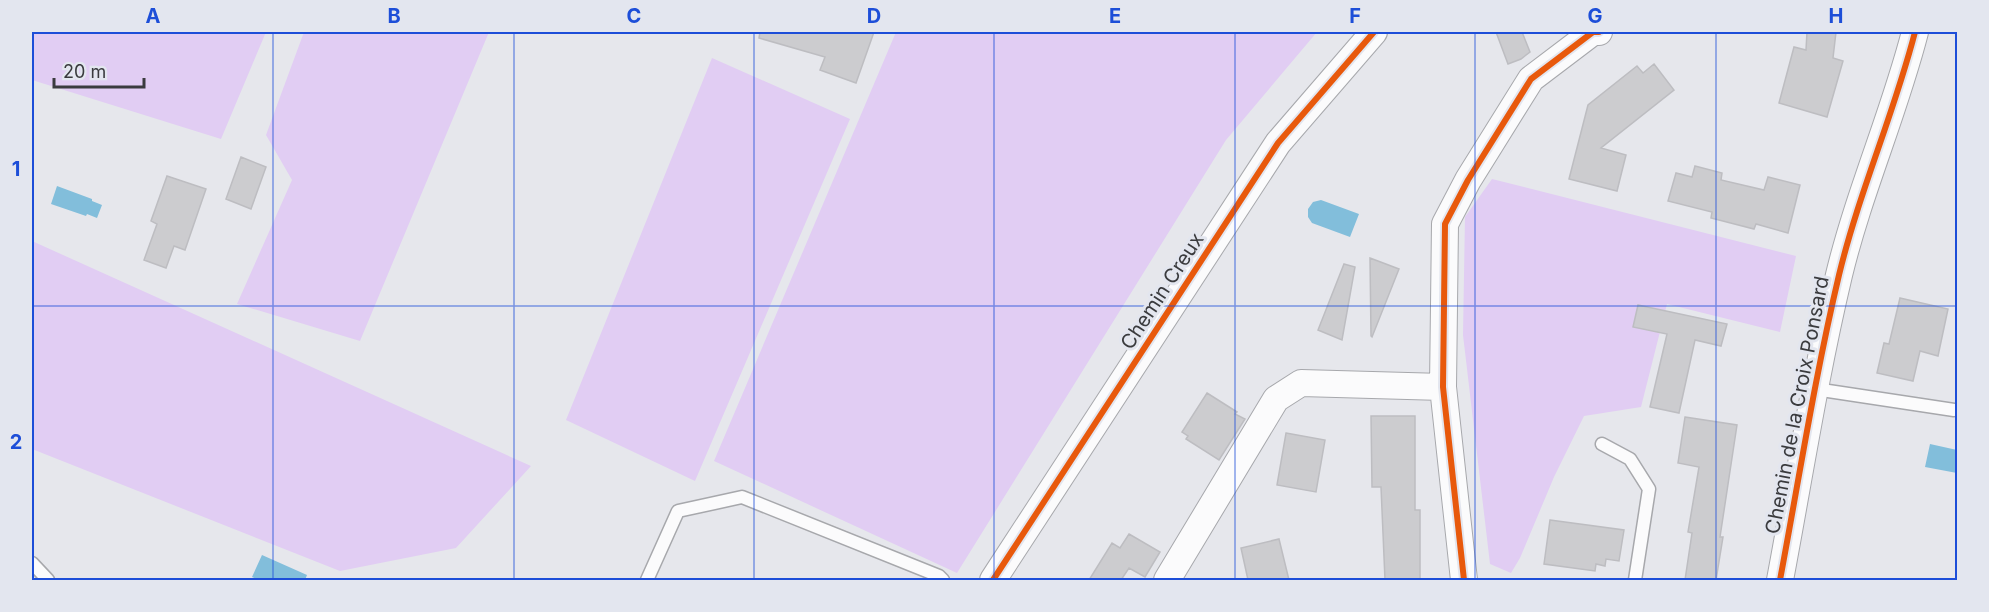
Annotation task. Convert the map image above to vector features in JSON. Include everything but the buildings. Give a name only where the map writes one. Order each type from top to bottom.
[{"type":"street","name":"Chemin Creux","points":[[993,580],[1278,143],[1374,32]]},
{"type":"street","points":[[1464,580],[1443,387],[1445,224],[1468,180],[1531,79],[1593,33],[1599,32]]},
{"type":"street","name":"Chemin de la Croix Ponsard","points":[[1780,580],[1839,274],[1870,170],[1906,69],[1915,32]]},
{"type":"street","points":[[1167,580],[1276,399],[1301,383],[1443,387]]},
{"type":"lane","points":[[1815,389],[1954,410]]},
{"type":"lane","points":[[1602,444],[1630,459],[1649,489],[1635,580]]},
{"type":"lane","points":[[647,580],[678,511],[742,497],[939,576],[943,580]]},
{"type":"lane","points":[[32,562],[48,580]]},
{"type":"shaded area","points":[[32,32],[266,32],[221,139],[32,80]]},
{"type":"shaded area","points":[[304,32],[489,32],[360,341],[237,304],[292,180],[266,135]]},
{"type":"shaded area","points":[[896,32],[1317,32],[1226,140],[957,573],[714,461]]},
{"type":"shaded area","points":[[712,58],[850,119],[695,481],[566,420]]},
{"type":"shaded area","points":[[1492,179],[1796,256],[1780,332],[1667,304],[1641,407],[1584,416],[1554,477],[1520,558],[1511,573],[1490,564],[1463,335],[1465,217]]},
{"type":"shaded area","points":[[32,241],[531,466],[456,548],[340,571],[32,449]]},
{"type":"water","points":[[57,186],[102,205],[97,218],[51,204]]},
{"type":"water","points":[[1321,200],[1359,214],[1350,237],[1312,223],[1308,217],[1308,209],[1313,202]]},
{"type":"water","points":[[1930,444],[1957,450],[1957,473],[1925,467]]},
{"type":"water","points":[[262,555],[307,575],[305,580],[259,580],[252,577]]},
{"type":"cycle path","points":[[993,580],[1278,143],[1374,32]]},
{"type":"cycle path","points":[[1464,580],[1443,387],[1445,224],[1468,180],[1531,79],[1593,32],[1599,32]]},
{"type":"cycle path","points":[[1780,580],[1815,389],[1839,275],[1856,214],[1907,63],[1915,32]]}]
